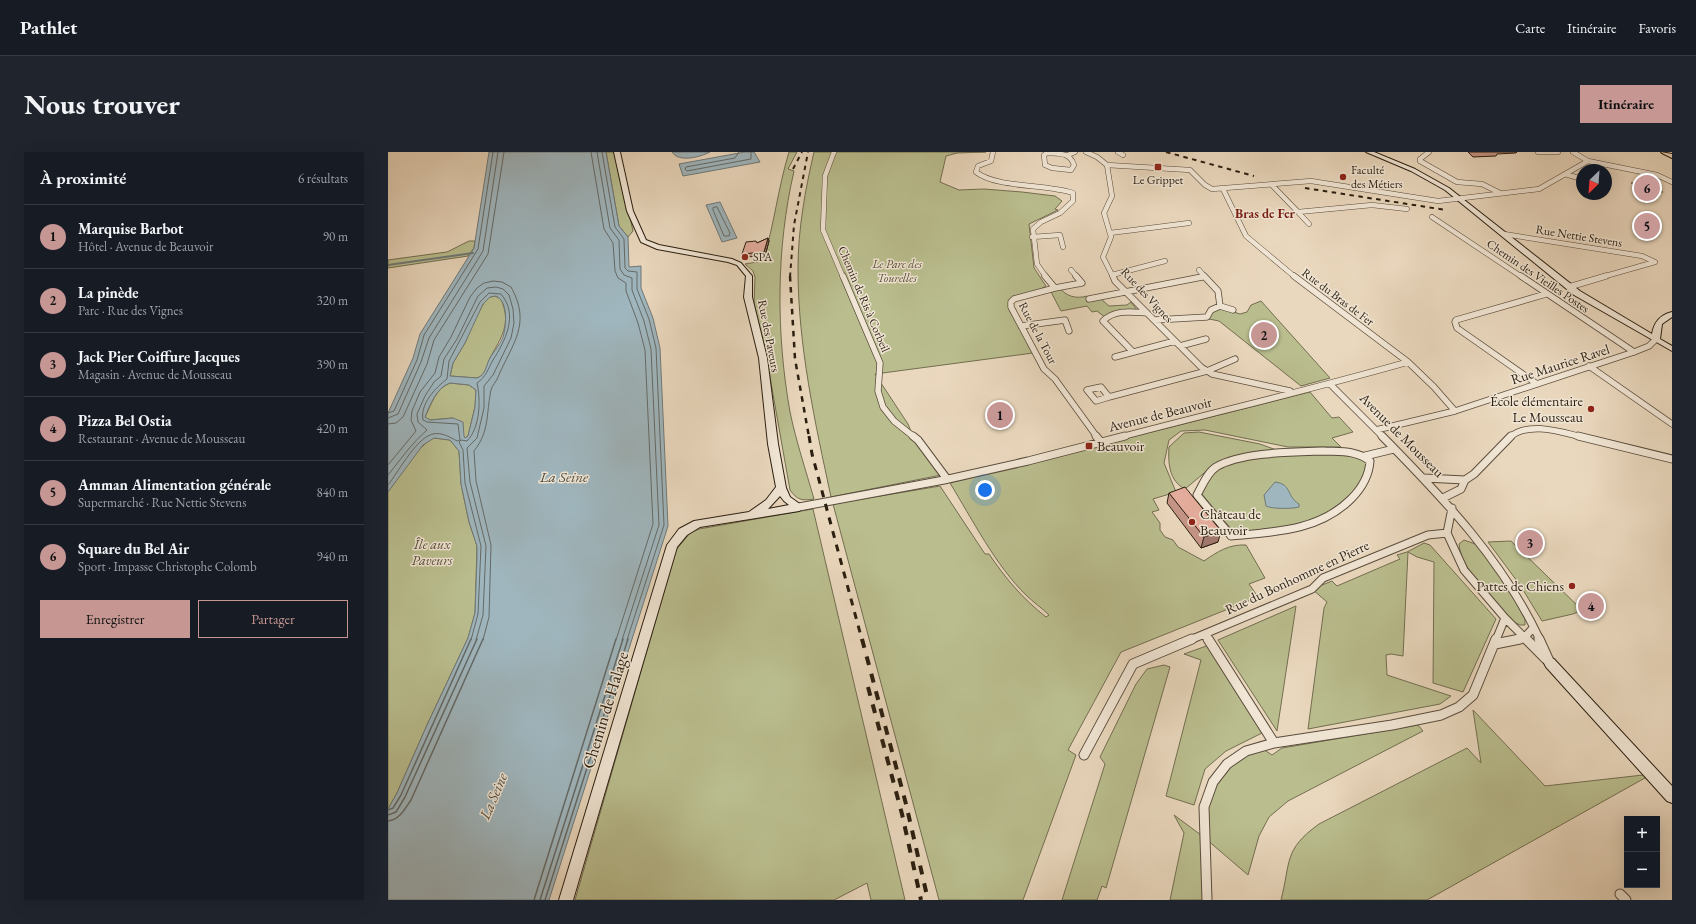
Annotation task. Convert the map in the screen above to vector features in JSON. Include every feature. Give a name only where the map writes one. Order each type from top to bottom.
[{"type":"main road","points":[[1664,152],[1672,156]]},
{"type":"street","name":"Rue des Paveurs","points":[[617,152],[630,211],[643,241],[657,247],[730,260],[739,264],[749,276],[748,297],[763,358],[771,431],[780,488]]},
{"type":"street","name":"Chemin de Ris à Corbeil","points":[[834,152],[825,176],[823,230],[880,364],[878,391],[883,407],[894,421],[918,440],[947,479]]},
{"type":"street","points":[[993,152],[991,161],[978,166],[976,172],[984,178],[996,181],[1020,182],[1060,188],[1073,194],[1073,202],[1057,215],[1037,224],[1033,229],[1032,237],[1039,269],[1055,288],[1082,283],[1071,270]]},
{"type":"street","points":[[1068,155],[1072,158],[1074,165],[1071,170],[1045,165],[1044,156],[1047,153],[1068,155],[1075,152]]},
{"type":"street","points":[[1086,152],[1097,157],[1107,165],[1190,170],[1206,187],[1223,189],[1311,181],[1432,201],[1538,189],[1588,161]]},
{"type":"street","points":[[1118,152],[1123,155]]},
{"type":"street","points":[[1369,152],[1420,173],[1461,198],[1569,287],[1672,348]]},
{"type":"street","points":[[1428,152],[1420,159],[1420,161],[1458,182],[1482,184],[1500,193]]},
{"type":"street","points":[[1538,152],[1558,152]]},
{"type":"street","points":[[1574,152],[1588,161],[1657,175],[1672,182]]},
{"type":"street","points":[[1107,165],[1112,196],[1104,213],[1110,232],[1148,229],[1155,225],[1189,222]]},
{"type":"street","points":[[1565,174],[1576,177]]},
{"type":"street","points":[[1271,184],[1309,224]]},
{"type":"street","name":"Rue du Bras de Fer","points":[[1223,189],[1246,236],[1292,275],[1408,362],[1434,387],[1455,411]]},
{"type":"street","points":[[1298,212],[1372,205],[1407,209]]},
{"type":"street","name":"Chemin des Vieilles Postes","points":[[1432,217],[1634,352]]},
{"type":"street","name":"Rue des Vignes","points":[[1110,232],[1111,237],[1103,257],[1115,281],[1207,371],[1212,374],[1292,392]]},
{"type":"street","name":"Rue Nettie Stevens","points":[[1504,234],[1642,256],[1655,262],[1569,287]]},
{"type":"street","points":[[1032,237],[1060,235],[1063,247]]},
{"type":"street","points":[[1112,275],[1165,261]]},
{"type":"street","points":[[1199,270],[1202,277]]},
{"type":"street","points":[[1089,299],[1202,277],[1210,281],[1218,290],[1220,306]]},
{"type":"street","name":"Rue de la Tour","points":[[1055,288],[1014,299],[1011,302],[1011,307],[1044,369],[1055,379],[1100,441]]},
{"type":"street","points":[[1537,384],[1457,328],[1455,322],[1456,320],[1546,294]]},
{"type":"street","points":[[1154,320],[1207,317],[1211,310],[1220,306],[1233,310]]},
{"type":"street","points":[[1133,352],[1103,321],[1113,314],[1147,313]]},
{"type":"street","points":[[1656,339],[1658,324],[1661,320],[1672,314]]},
{"type":"street","points":[[1021,326],[1065,320],[1069,331]]},
{"type":"street","points":[[1115,357],[1178,343],[1206,339]]},
{"type":"street","name":"Rue Maurice Ravel","points":[[1376,430],[1455,411],[1634,352],[1649,346],[1656,339]]},
{"type":"street","points":[[1109,397],[1207,371],[1235,358]]},
{"type":"street","name":"Avenue de Beauvoir","points":[[799,507],[947,479],[1028,461],[1292,392],[1330,384],[1408,362]]},
{"type":"street","points":[[1589,366],[1672,424]]},
{"type":"street","name":"Avenue de Mousseau","points":[[1330,384],[1452,508],[1513,588],[1550,663]]},
{"type":"street","points":[[1443,498],[1461,489],[1465,480],[1474,474],[1512,435],[1525,429],[1555,430],[1672,459]]},
{"type":"street","points":[[1365,456],[1370,461],[1370,470],[1365,482],[1351,500],[1328,517],[1296,528],[1275,533],[1230,536],[1197,495],[1206,479],[1215,468],[1230,462],[1289,452],[1348,452],[1365,456],[1394,449]]},
{"type":"street","points":[[1424,478],[1465,480]]},
{"type":"street","points":[[750,516],[769,502],[780,488],[788,499],[799,507]]},
{"type":"street","points":[[750,516],[799,507]]},
{"type":"street","points":[[1447,533],[1452,508]]},
{"type":"street","name":"Chemin de Halage","points":[[566,900],[672,545],[683,532],[698,524],[750,516]]},
{"type":"street","name":"Avenue de Mousseau","points":[[1447,533],[1464,570],[1505,618],[1550,663],[1672,796]]},
{"type":"street","name":"Rue du Bonhomme en Pierre","points":[[1084,755],[1133,664],[1312,589],[1323,578],[1428,535],[1447,533]]},
{"type":"street","points":[[1207,900],[1204,807],[1213,782],[1226,764],[1246,751],[1274,743],[1392,725],[1441,715],[1459,707],[1473,695],[1505,618]]},
{"type":"street","points":[[1494,644],[1516,642],[1524,638],[1533,628]]},
{"type":"street","points":[[1205,634],[1274,743]]},
{"type":"green space","points":[[606,152],[616,152],[633,231],[628,237],[619,226]]},
{"type":"green space","points":[[789,152],[797,152],[788,169],[794,171],[788,201],[781,261],[780,322],[785,382],[790,412],[814,499],[806,500],[798,498],[790,490],[765,349],[754,303],[755,277],[753,271],[745,264],[763,261]]},
{"type":"green space","name":"Le Parc des Tourelles","points":[[814,152],[986,152],[957,153],[946,156],[940,182],[959,190],[984,189],[1022,192],[1055,196],[1062,201],[1055,209],[1058,210],[1029,224],[1034,268],[1046,286],[1036,292],[1010,299],[1033,353],[875,374],[908,424],[916,443],[941,475],[831,497],[808,384],[799,298],[798,254],[805,196]]},
{"type":"green space","points":[[1643,181],[1663,192],[1651,194],[1631,183]]},
{"type":"green space","points":[[469,241],[475,241],[474,248],[468,256],[388,268],[388,260],[447,252]]},
{"type":"green space","points":[[1059,287],[1068,295],[1076,297],[1087,296],[1089,299],[1101,299],[1109,306],[1127,305],[1131,302],[1137,310],[1106,318],[1097,311],[1092,312],[1087,306],[1061,311],[1050,290]]},
{"type":"green space","points":[[495,296],[501,299],[504,308],[505,324],[501,337],[484,372],[477,378],[450,376],[453,363],[465,343],[475,319],[485,301],[490,297]]},
{"type":"green space","points":[[1261,301],[1330,378],[1301,386],[1219,321],[1209,319],[1212,312],[1218,307],[1240,314],[1247,312],[1251,305]]},
{"type":"green space","points":[[450,383],[469,385],[476,390],[475,407],[468,436],[465,438],[453,418],[430,420],[425,417],[438,393],[445,385]]},
{"type":"green space","points":[[1310,392],[1332,418],[1339,417],[1353,432],[1332,438],[1341,447],[1288,447],[1205,430],[1181,431],[1169,440],[1164,463],[1176,492],[1153,499],[1159,510],[1152,512],[1160,523],[1160,530],[1165,537],[1173,540],[1178,547],[1204,561],[1229,547],[1246,545],[1265,578],[1249,584],[1258,597],[1121,652],[1068,750],[1076,755],[1023,900],[939,900],[833,504],[940,486],[985,554],[989,554],[1015,588],[1029,603],[1046,617],[1049,615],[1026,595],[1005,570],[985,542],[950,483]]},
{"type":"green space","points":[[1199,432],[1260,444],[1279,451],[1215,464],[1185,489],[1176,481],[1171,471],[1169,465],[1169,447],[1184,433]]},
{"type":"green space","name":"Île aux Paveurs","points":[[434,438],[450,440],[459,451],[461,484],[469,522],[477,546],[475,613],[468,638],[397,793],[388,809],[388,492],[416,453]]},
{"type":"green space","points":[[1348,452],[1370,461],[1365,482],[1328,517],[1297,528],[1247,534],[1232,530],[1201,493],[1215,468],[1231,463],[1264,456]]},
{"type":"green space","points":[[813,509],[905,900],[871,900],[867,883],[834,900],[575,900],[676,550],[690,533],[699,529]]},
{"type":"green space","points":[[1464,540],[1478,545],[1510,588],[1525,619],[1525,625],[1520,625],[1514,622],[1480,585],[1466,565],[1461,554],[1459,544]]},
{"type":"green space","points":[[1511,541],[1582,610],[1573,614],[1542,621],[1520,585],[1488,542]]},
{"type":"green space","points":[[1424,543],[1430,545],[1496,619],[1463,692],[1433,683],[1434,562],[1417,557],[1408,552],[1403,656],[1391,654],[1386,655],[1387,675],[1451,696],[1440,704],[1308,729],[1324,608],[1327,602],[1312,589],[1332,581],[1337,586],[1400,559],[1397,555],[1407,552]]},
{"type":"green space","points":[[1296,606],[1277,731],[1218,640]]},
{"type":"green space","points":[[1212,644],[1266,731],[1226,751],[1205,769],[1194,805],[1166,796],[1201,660],[1184,654]]},
{"type":"green space","points":[[1164,665],[1170,667],[1106,888],[1102,886],[1097,900],[1062,900],[1105,764],[1100,757],[1136,684],[1147,669]]},
{"type":"green space","points":[[1473,710],[1545,786],[1652,774],[1427,900],[1281,900],[1290,858],[1294,849],[1307,833],[1319,824],[1467,748],[1481,763]]},
{"type":"green space","points":[[1418,725],[1423,731],[1288,801],[1269,817],[1259,836],[1248,875],[1206,839],[1207,900],[1170,900],[1184,833],[1174,815],[1205,838],[1204,807],[1227,764],[1260,747],[1272,755],[1282,748]]},
{"type":"water","name":"La Seine","points":[[489,152],[606,152],[619,226],[628,237],[629,267],[641,266],[641,288],[653,318],[660,348],[668,526],[549,900],[388,900],[388,809],[397,793],[468,638],[475,613],[477,546],[469,522],[461,484],[459,451],[450,440],[434,438],[423,445],[388,492],[388,413],[413,358],[420,334],[474,248]],"holes":[[[496,296],[503,303],[505,309],[505,327],[502,340],[490,358],[484,372],[477,378],[450,376],[453,363],[465,343],[483,304],[490,297]],[[450,383],[469,385],[476,390],[475,407],[468,436],[465,438],[463,422],[453,418],[430,420],[425,417],[431,402],[437,393],[445,385]]]},
{"type":"water","points":[[672,152],[710,152],[701,156],[684,158],[675,155]]},
{"type":"water","points":[[745,152],[754,152],[760,162],[683,176],[679,164]]},
{"type":"water","points":[[720,202],[737,238],[722,242],[706,205]]},
{"type":"water","points":[[1275,482],[1284,485],[1287,488],[1295,501],[1299,504],[1299,507],[1272,508],[1266,506],[1264,495]]},
{"type":"building","points":[[768,238],[764,252],[742,254],[746,242],[756,241],[757,243]]},
{"type":"building","points":[[1185,487],[1221,531],[1204,537],[1169,493]]},
{"type":"waterway","points":[[388,265],[473,253]]},
{"type":"railway","points":[[793,169],[802,152]]},
{"type":"railway","points":[[790,277],[794,225],[808,152]]},
{"type":"railway","points":[[1166,152],[1254,176]]},
{"type":"railway","points":[[1305,188],[1446,210]]},
{"type":"railway","points":[[790,277],[795,359],[809,437]]},
{"type":"railway","points":[[809,436],[812,454],[862,640]]},
{"type":"railway","points":[[862,639],[906,804],[928,900]]},
{"type":"railway","points":[[868,687],[902,814],[921,900]]},
{"type":"place","name":"Le Grippet","points":[[1158,167]]},
{"type":"place","name":"Faculté des Métiers","points":[[1343,177]]},
{"type":"place","name":"Square du Bel Air","points":[[1647,188]]},
{"type":"place","name":"Amman Alimentation générale","points":[[1647,226]]},
{"type":"place","name":"SPA","points":[[745,257]]},
{"type":"place","name":"La pinède","points":[[1264,335]]},
{"type":"place","name":"École élémentaire Le Mousseau","points":[[1591,409]]},
{"type":"place","name":"Marquise Barbot","points":[[1000,415]]},
{"type":"place","name":"Beauvoir","points":[[1089,446]]},
{"type":"place","name":"Château de Beauvoir","points":[[1192,522]]},
{"type":"place","name":"Jack Pier Coiffure Jacques","points":[[1530,543]]},
{"type":"place","name":"Pattes de Chiens","points":[[1572,586]]},
{"type":"place","name":"Pizza Bel Ostia","points":[[1591,606]]},
{"type":"district","name":"Bras de Fer","points":[[1265,213]]}]
